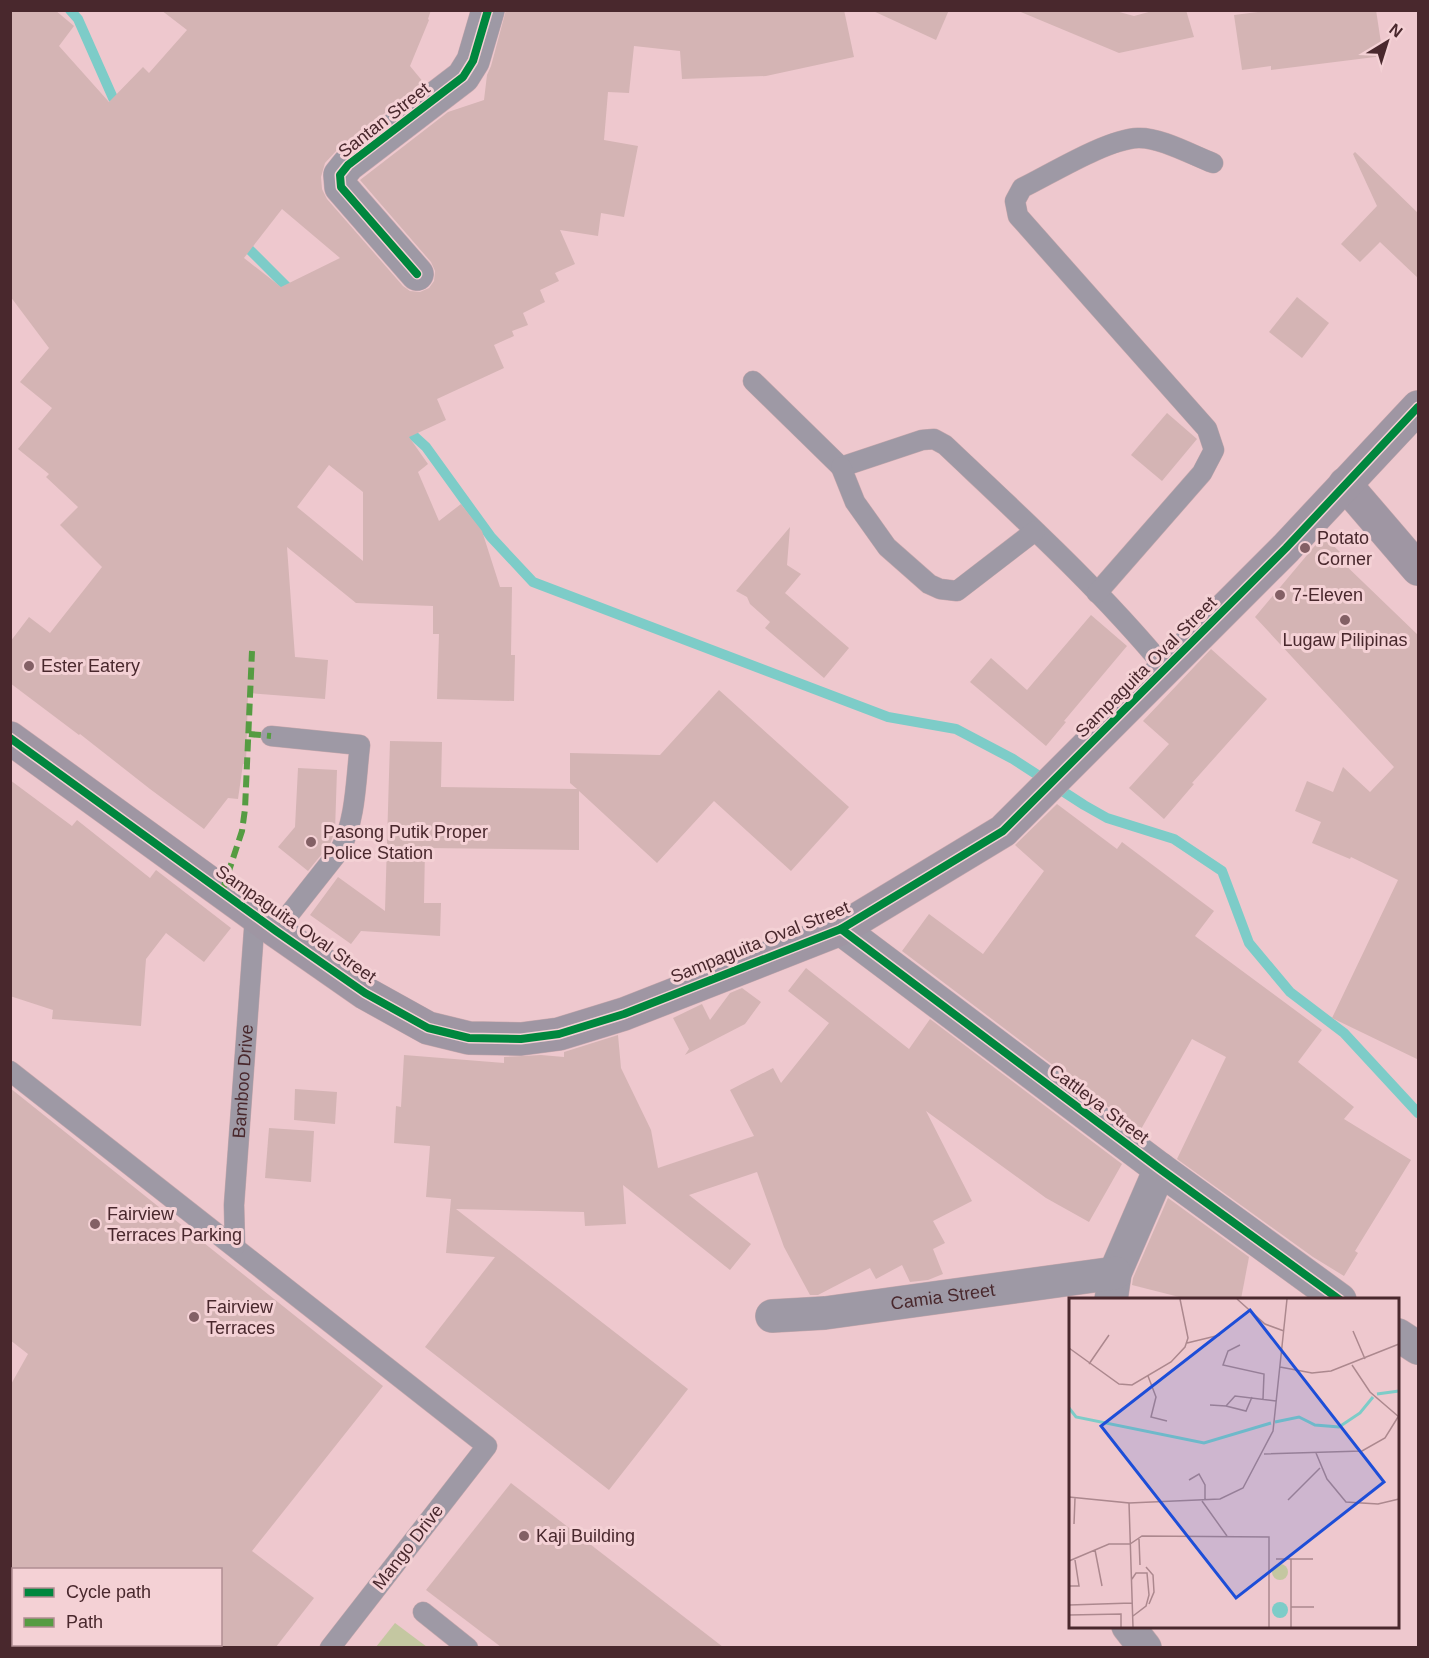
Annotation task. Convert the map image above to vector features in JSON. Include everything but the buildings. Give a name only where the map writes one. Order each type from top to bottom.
[{"type":"street","name":"Santan Street","points":[[417,274],[341,187],[340,175],[348,165],[463,77],[473,61],[488,10]]},
{"type":"street","name":"Sampaguita Oval Street","points":[[10,738],[365,993],[428,1028],[469,1038],[521,1039],[559,1034],[624,1014],[841,929],[1003,831],[1286,548],[1419,407]]},
{"type":"street","points":[[1345,484],[1419,569]]},
{"type":"street","name":"Cattleya Street","points":[[841,929],[1161,1169],[1339,1298]]},
{"type":"street","name":"Camia Street","points":[[771,1316],[1113,1286],[1161,1169]]},
{"type":"street","points":[[1399,1336],[1419,1348]]},
{"type":"street","points":[[1130,1628],[1145,1647]]},
{"type":"lane","points":[[1096,593],[1202,473],[1214,450],[1208,429],[1018,216],[1015,201],[1022,188],[1114,142],[1139,138],[1161,142],[1213,163]]},
{"type":"lane","points":[[753,381],[841,467],[855,502],[887,547],[929,584],[940,589],[957,591],[1035,531]]},
{"type":"lane","points":[[841,467],[922,440],[934,439],[945,445],[1035,531],[1144,643],[1166,669]]},
{"type":"lane","points":[[265,923],[333,858],[346,840],[360,745],[271,736]]},
{"type":"lane","name":"Bamboo Drive","points":[[235,1246],[234,1204],[265,923]]},
{"type":"lane","points":[[10,1071],[235,1246]]},
{"type":"lane","name":"Mango Drive","points":[[235,1246],[487,1446],[330,1647]]},
{"type":"lane","points":[[423,1612],[468,1647]]},
{"type":"green space","points":[[395,1623],[427,1647],[376,1647]]},
{"type":"waterway","points":[[70,10],[78,19],[113,98],[121,107]]},
{"type":"waterway","points":[[241,241],[294,294]]},
{"type":"waterway","points":[[403,426],[426,447],[491,537],[533,582],[888,717],[956,729],[1013,759],[1107,818],[1174,839],[1222,871],[1249,943],[1290,992],[1344,1033],[1418,1113]]},
{"type":"marked path","points":[[222,892],[242,831],[245,809],[252,651]]},
{"type":"marked path","points":[[249,734],[271,736]]},
{"type":"cycle path","points":[[417,274],[341,187],[340,175],[348,165],[463,77],[473,61],[488,10]]},
{"type":"cycle path","points":[[10,738],[365,993],[428,1028],[469,1038],[521,1039],[559,1034],[624,1014],[841,929],[1003,831],[1286,548],[1418,407]]},
{"type":"cycle path","points":[[841,929],[1160,1169],[1337,1298]]},
{"type":"place","name":"Potato Corner","points":[[1305,548]]},
{"type":"place","name":"7-Eleven","points":[[1280,595]]},
{"type":"place","name":"Lugaw Pilipinas","points":[[1345,620]]},
{"type":"place","name":"Ester Eatery","points":[[29,666]]},
{"type":"place","name":"Pasong Putik Proper Police Station","points":[[311,842]]},
{"type":"place","name":"Fairview Terraces Parking","points":[[95,1224]]},
{"type":"place","name":"Fairview Terraces","points":[[194,1317]]},
{"type":"place","name":"Kaji Building","points":[[524,1536]]}]
